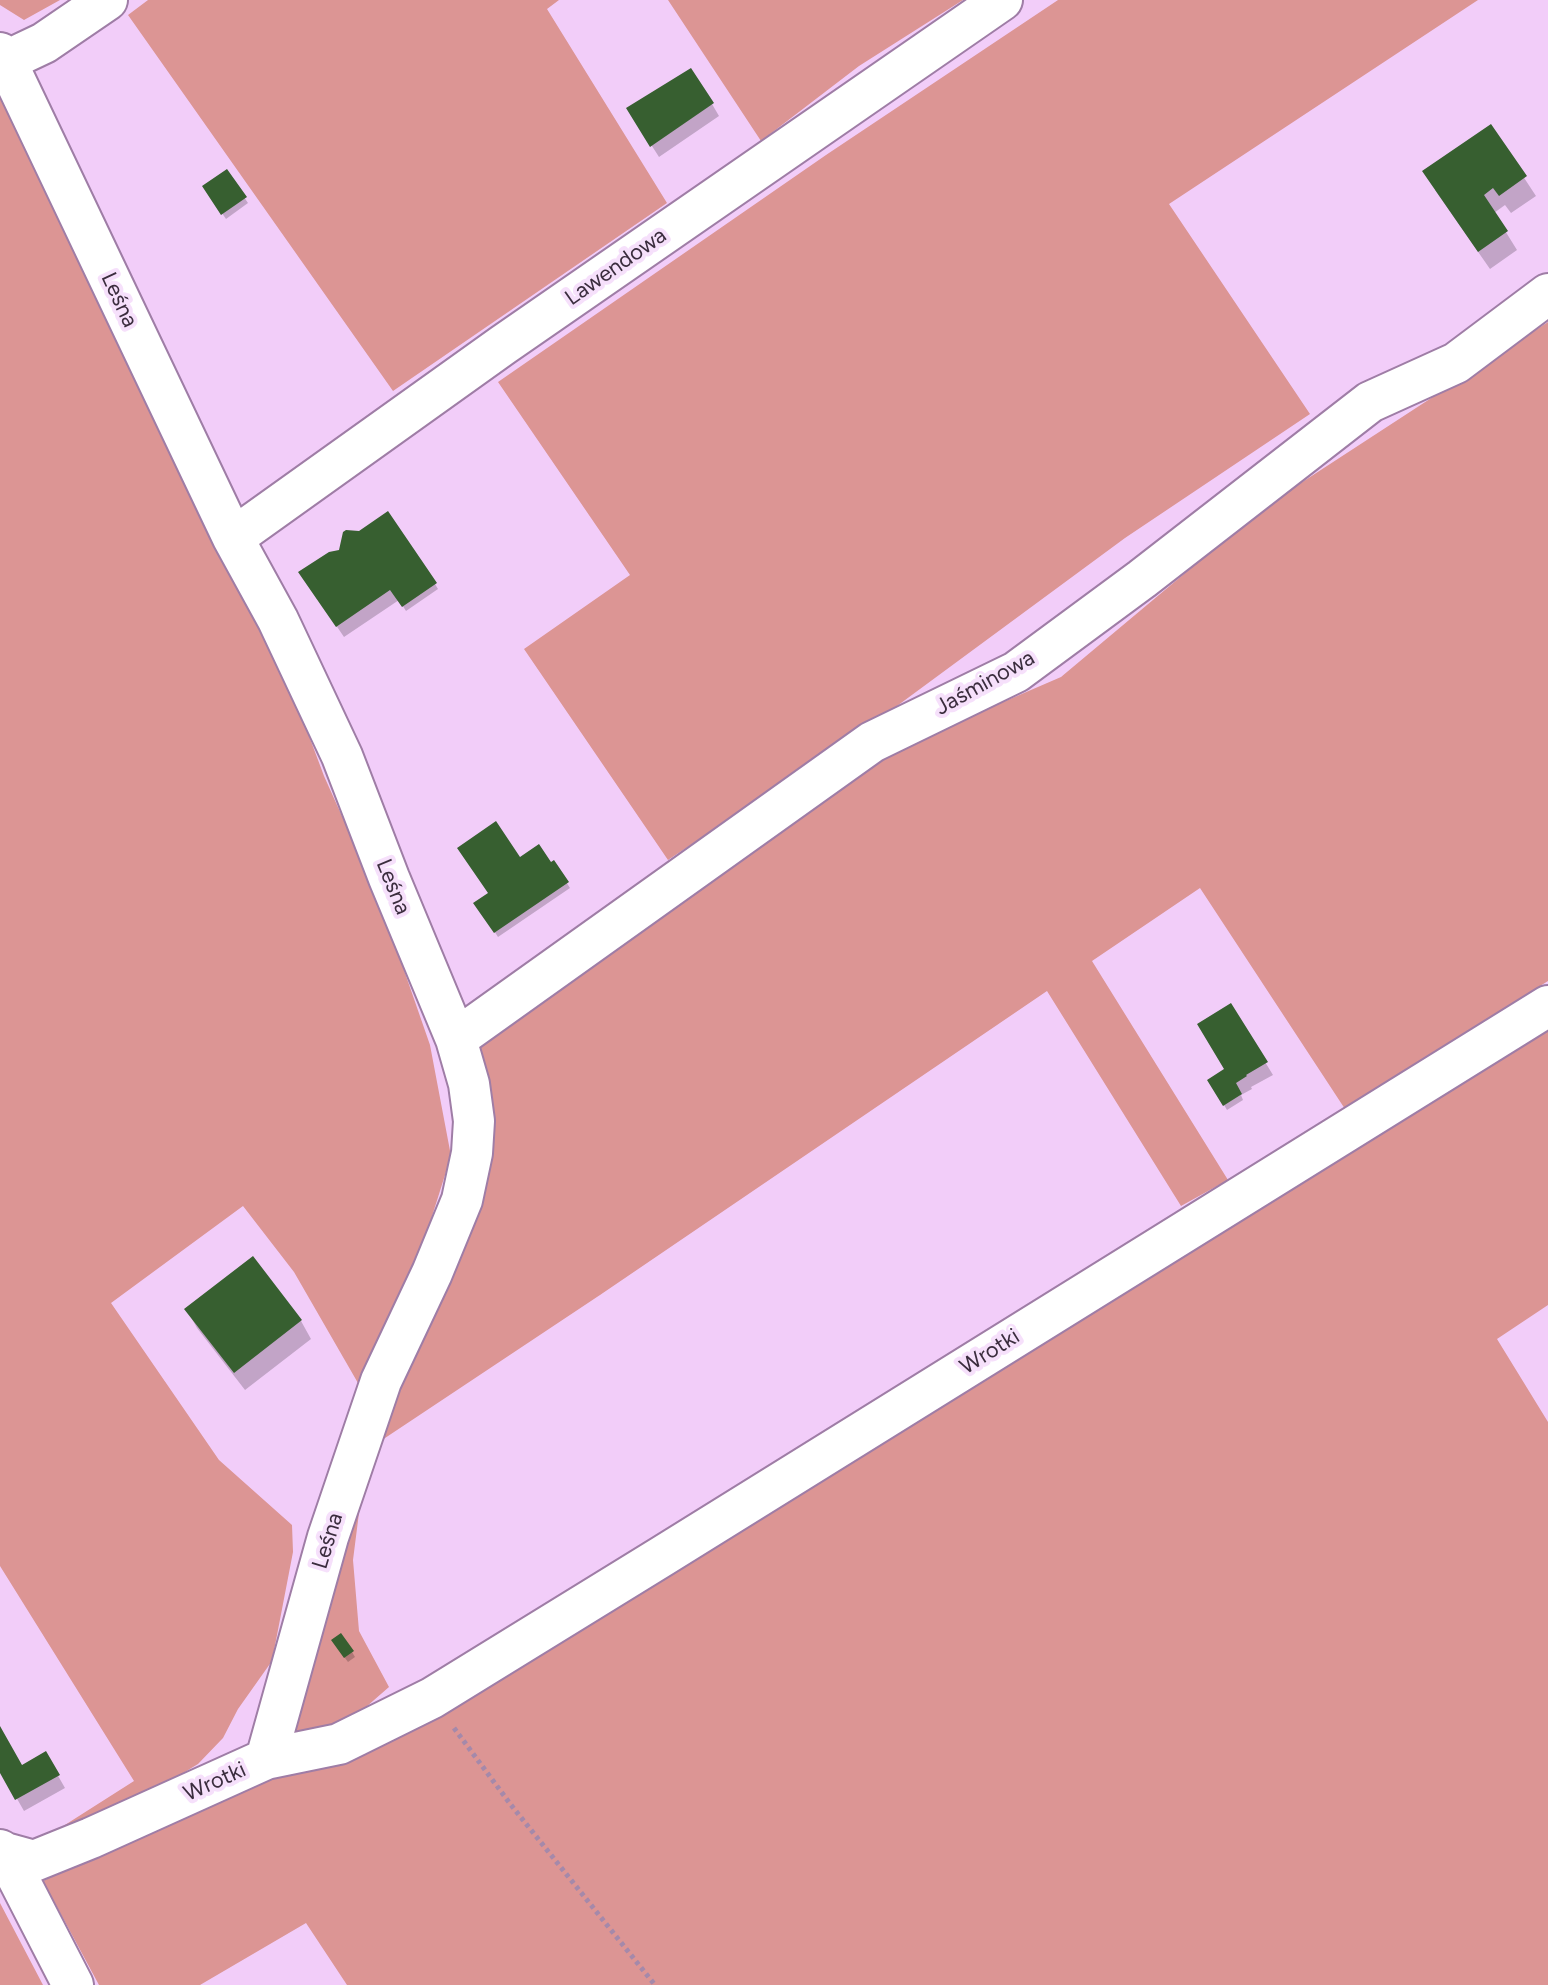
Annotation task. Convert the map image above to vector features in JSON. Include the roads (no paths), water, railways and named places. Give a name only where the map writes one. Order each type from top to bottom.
[{"type":"street","points":[[3,57],[44,43],[107,0]]},
{"type":"street","name":"Lawendowa","points":[[233,538],[503,345],[1002,0]]},
{"type":"street","name":"Leśna","points":[[3,57],[233,538],[278,620],[342,756],[456,1039],[469,1084],[474,1121],[472,1153],[462,1200],[432,1273],[381,1381],[328,1537],[266,1759]]},
{"type":"street","name":"Jaśminowa","points":[[456,1039],[872,742],[1016,672],[1142,579],[1370,402],[1456,363],[1548,294]]},
{"type":"street","name":"Wrotki","points":[[2,1851],[34,1861],[266,1759],[339,1744],[432,1698],[1548,1006]]},
{"type":"street","points":[[2,1851],[73,1985]]}]
